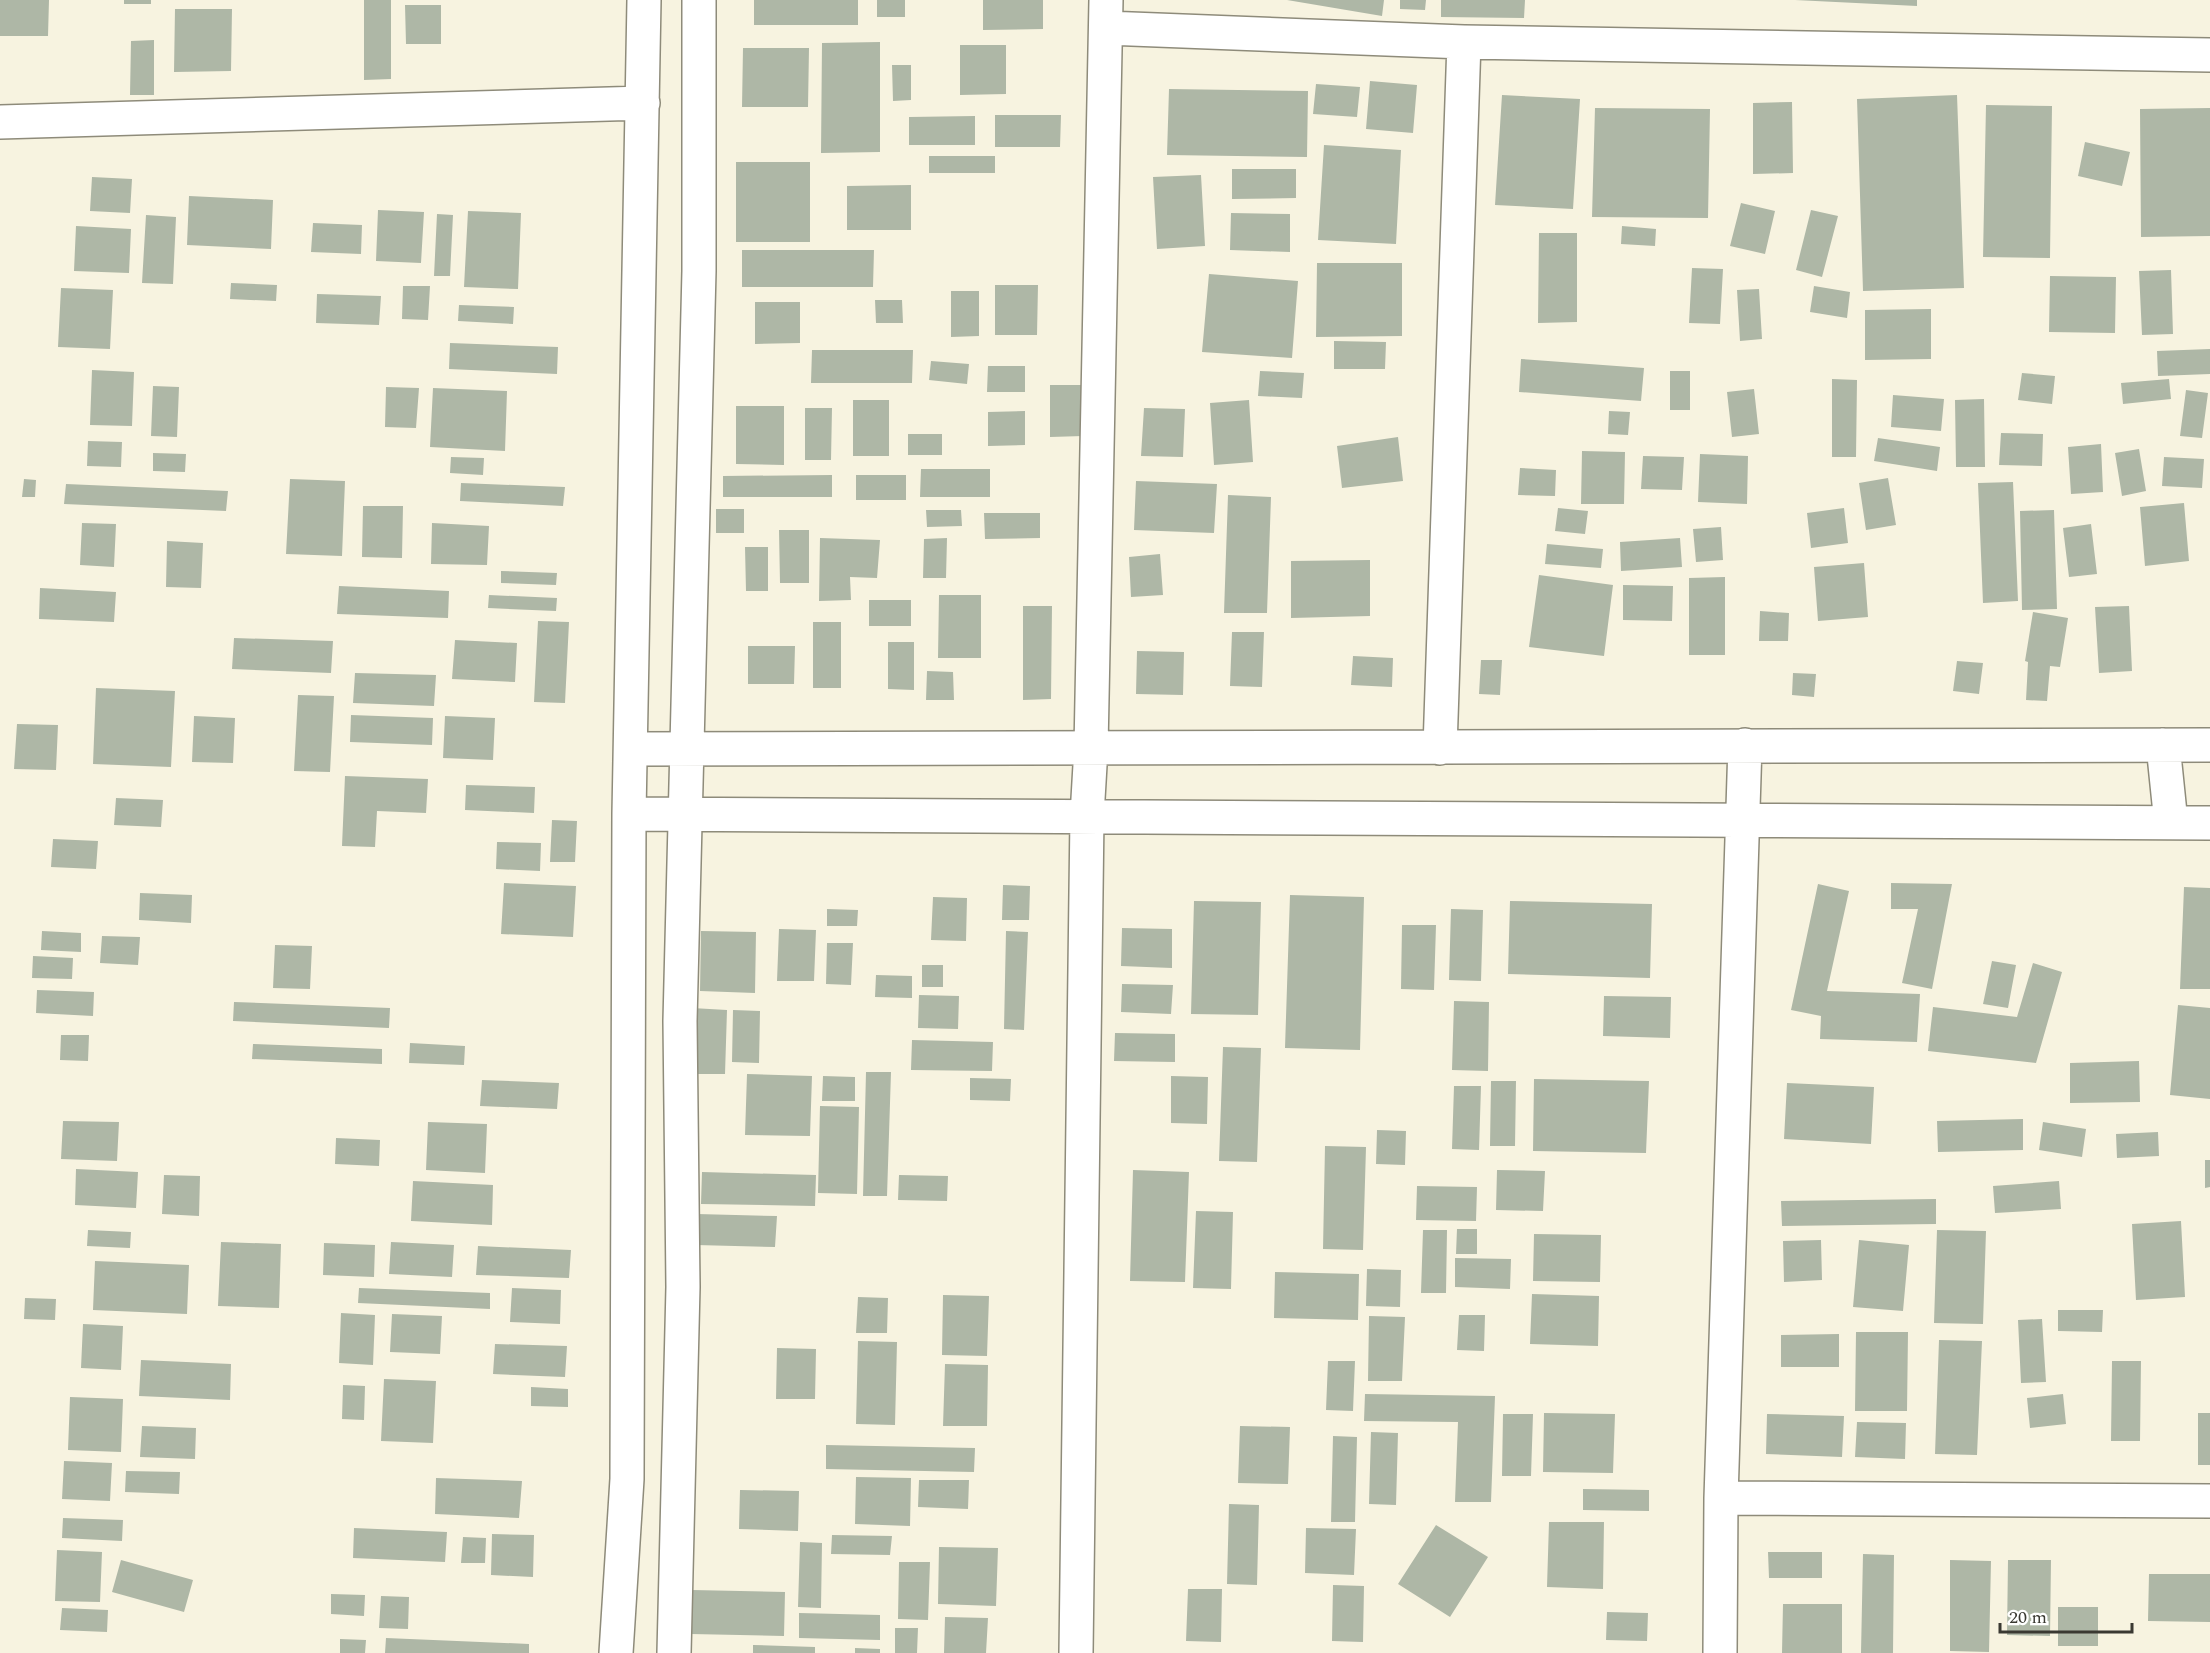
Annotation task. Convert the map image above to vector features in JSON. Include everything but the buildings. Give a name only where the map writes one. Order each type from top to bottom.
[{"type":"street","points":[[616,1653],[627,1479],[629,814],[644,103],[644,0]]},
{"type":"street","points":[[674,1653],[684,1287],[680,1021],[689,749],[699,271],[699,0]]},
{"type":"street","points":[[1076,1653],[1087,816],[1091,748],[1106,14],[1464,42],[2210,55]]},
{"type":"street","points":[[1440,748],[1464,42]]},
{"type":"street","points":[[0,122],[644,103]]},
{"type":"street","points":[[1720,1653],[1721,1498],[1745,745]]},
{"type":"street","points":[[2163,745],[2171,823]]},
{"type":"street","points":[[631,749],[2210,745]]},
{"type":"street","points":[[629,814],[2210,823]]},
{"type":"street","points":[[1721,1498],[2210,1501]]}]
